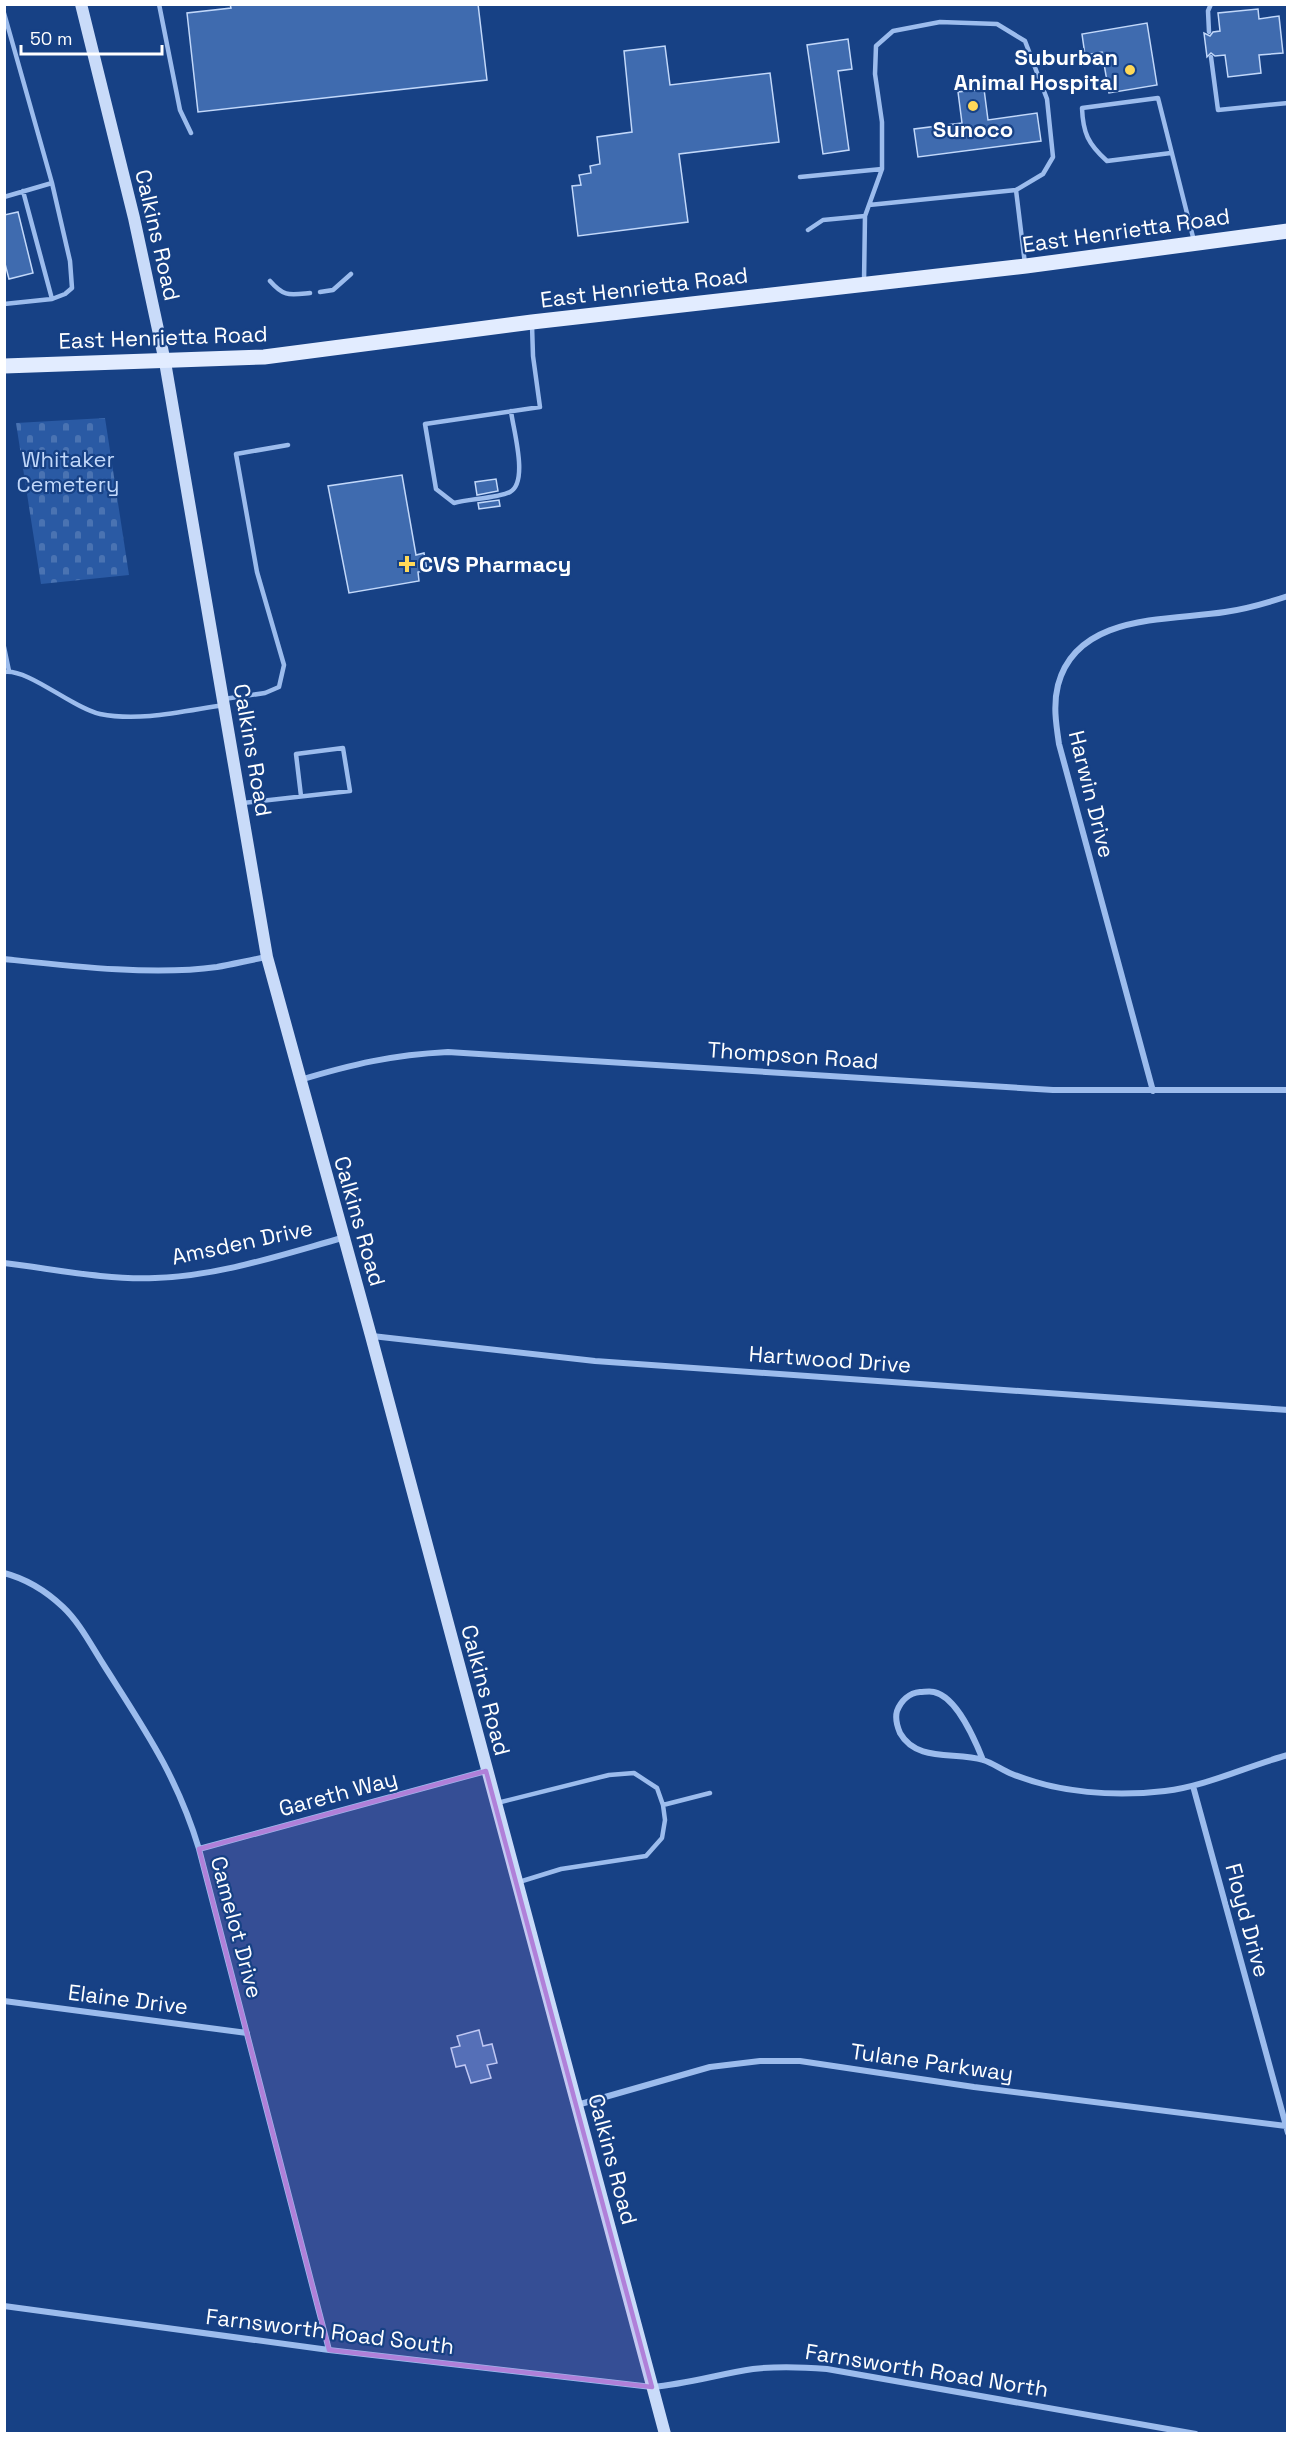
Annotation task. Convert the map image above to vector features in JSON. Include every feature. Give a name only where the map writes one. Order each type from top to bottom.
[{"type":"main road","name":"Calkins Road","points":[[81,4],[134,218],[165,362],[267,957],[665,2433]]},
{"type":"main road","name":"East Henrietta Road","points":[[4,366],[264,357],[532,322],[1026,266],[1287,231]]},
{"type":"street","name":"Harwin Drive","points":[[1153,1091],[1059,744],[1055,710],[1059,684],[1069,662],[1075,655],[1086,643],[1108,630],[1136,622],[1225,612],[1287,596]]},
{"type":"street","points":[[4,959],[173,970],[217,967],[267,957]]},
{"type":"street","name":"Thompson Road","points":[[299,1080],[385,1057],[448,1052],[1053,1090],[1287,1090]]},
{"type":"street","name":"Amsden Drive","points":[[4,1263],[121,1277],[155,1278],[234,1267],[342,1238]]},
{"type":"street","name":"Hartwood Drive","points":[[371,1336],[595,1361],[1287,1410]]},
{"type":"street","name":"Camelot Drive","points":[[4,1573],[34,1584],[65,1609],[75,1621],[157,1748],[181,1796],[199,1849],[329,2350]]},
{"type":"street","points":[[983,1760],[973,1734],[955,1706],[941,1696],[934,1692],[913,1693],[901,1702],[896,1714],[897,1727],[904,1740],[920,1751],[983,1760],[1011,1774],[1069,1789],[1130,1794],[1193,1786],[1287,1755]]},
{"type":"street","name":"Gareth Way","points":[[199,1849],[486,1771]]},
{"type":"street","name":"Floyd Drive","points":[[1193,1786],[1287,2133]]},
{"type":"street","name":"Elaine Drive","points":[[4,2001],[247,2033]]},
{"type":"street","name":"Tulane Parkway","points":[[577,2105],[710,2067],[760,2061],[790,2061],[974,2087],[1286,2126]]},
{"type":"street","name":"Farnsworth Road South","points":[[4,2306],[329,2350],[652,2387]]},
{"type":"street","name":"Farnsworth Road North","points":[[652,2387],[701,2381],[755,2369],[802,2367],[827,2369],[1196,2433]]},
{"type":"lane","points":[[159,4],[180,110],[191,133]]},
{"type":"lane","points":[[1209,32],[1210,4]]},
{"type":"lane","points":[[4,13],[52,183],[70,261],[72,288],[65,294],[51,298],[4,304]]},
{"type":"lane","points":[[864,283],[865,216],[882,169],[882,122],[875,74],[876,46],[893,31],[940,22],[997,24],[1025,41],[1047,99],[1053,157],[1043,174],[1016,190],[869,205]]},
{"type":"lane","points":[[1211,57],[1218,110],[1287,103]]},
{"type":"lane","points":[[1170,153],[1107,161],[1093,148],[1083,128],[1082,108],[1158,98],[1170,153],[1195,243]]},
{"type":"lane","points":[[800,177],[882,169]]},
{"type":"lane","points":[[4,197],[52,183]]},
{"type":"lane","points":[[1016,190],[1026,266]]},
{"type":"lane","points":[[24,191],[51,298]]},
{"type":"lane","points":[[808,230],[823,220],[865,216]]},
{"type":"lane","points":[[320,292],[333,290],[351,274]]},
{"type":"lane","points":[[270,280],[280,292],[310,293]]},
{"type":"lane","points":[[511,411],[520,473],[518,485],[510,492],[454,503],[436,489],[425,424],[511,411],[540,407],[533,356],[532,322]]},
{"type":"lane","points":[[4,646],[7,672],[22,675],[78,707],[100,714],[123,717],[148,716],[265,693],[279,687],[284,665],[257,572],[236,454],[288,445]]},
{"type":"lane","points":[[241,803],[350,791],[343,748],[296,754],[301,796]]},
{"type":"lane","points":[[495,1804],[609,1776],[634,1773],[657,1788],[663,1805],[662,1838],[646,1856],[561,1869],[516,1883]]},
{"type":"lane","points":[[663,1805],[710,1793]]},
{"type":"highlighted area","points":[[486,1771],[652,2387],[329,2350],[199,1849]]},
{"type":"green space","name":"Whitaker Cemetery","points":[[105,418],[129,575],[41,584],[16,423]]},
{"type":"building","points":[[230,4],[478,4],[487,80],[198,112],[187,13],[231,8]]},
{"type":"building","points":[[1258,9],[1259,19],[1279,16],[1283,53],[1259,55],[1261,73],[1228,77],[1225,55],[1215,56],[1211,53],[1207,57],[1204,33],[1210,36],[1213,32],[1220,31],[1218,13]]},
{"type":"building","name":"Suburban Animal Hospital","points":[[1147,23],[1157,85],[1109,93],[1102,52],[1085,55],[1082,34]]},
{"type":"building","points":[[848,39],[852,69],[838,71],[849,150],[823,154],[807,45]]},
{"type":"building","points":[[665,46],[670,85],[770,73],[779,142],[679,154],[688,222],[578,236],[572,186],[581,185],[579,175],[591,173],[590,166],[600,164],[597,137],[632,132],[624,51]]},
{"type":"building","points":[[984,89],[988,120],[1037,113],[1041,141],[918,157],[914,129],[962,123],[958,92]]},
{"type":"building","points":[[18,212],[33,273],[9,279],[4,260],[4,215]]},
{"type":"building","name":"CVS Pharmacy","points":[[402,475],[416,555],[424,553],[427,570],[418,572],[419,581],[349,593],[328,486]]},
{"type":"building","points":[[496,479],[498,491],[477,495],[475,482]]},
{"type":"building","points":[[499,500],[500,506],[479,509],[478,503]]},
{"type":"building","points":[[479,2030],[483,2046],[492,2044],[497,2063],[487,2065],[491,2078],[471,2083],[465,2065],[456,2067],[451,2048],[460,2046],[457,2036]]},
{"type":"place","name":"Suburban Animal Hospital","points":[[1130,70]]},
{"type":"place","name":"Sunoco","points":[[973,106]]},
{"type":"place","name":"CVS Pharmacy","points":[[407,564]]}]
